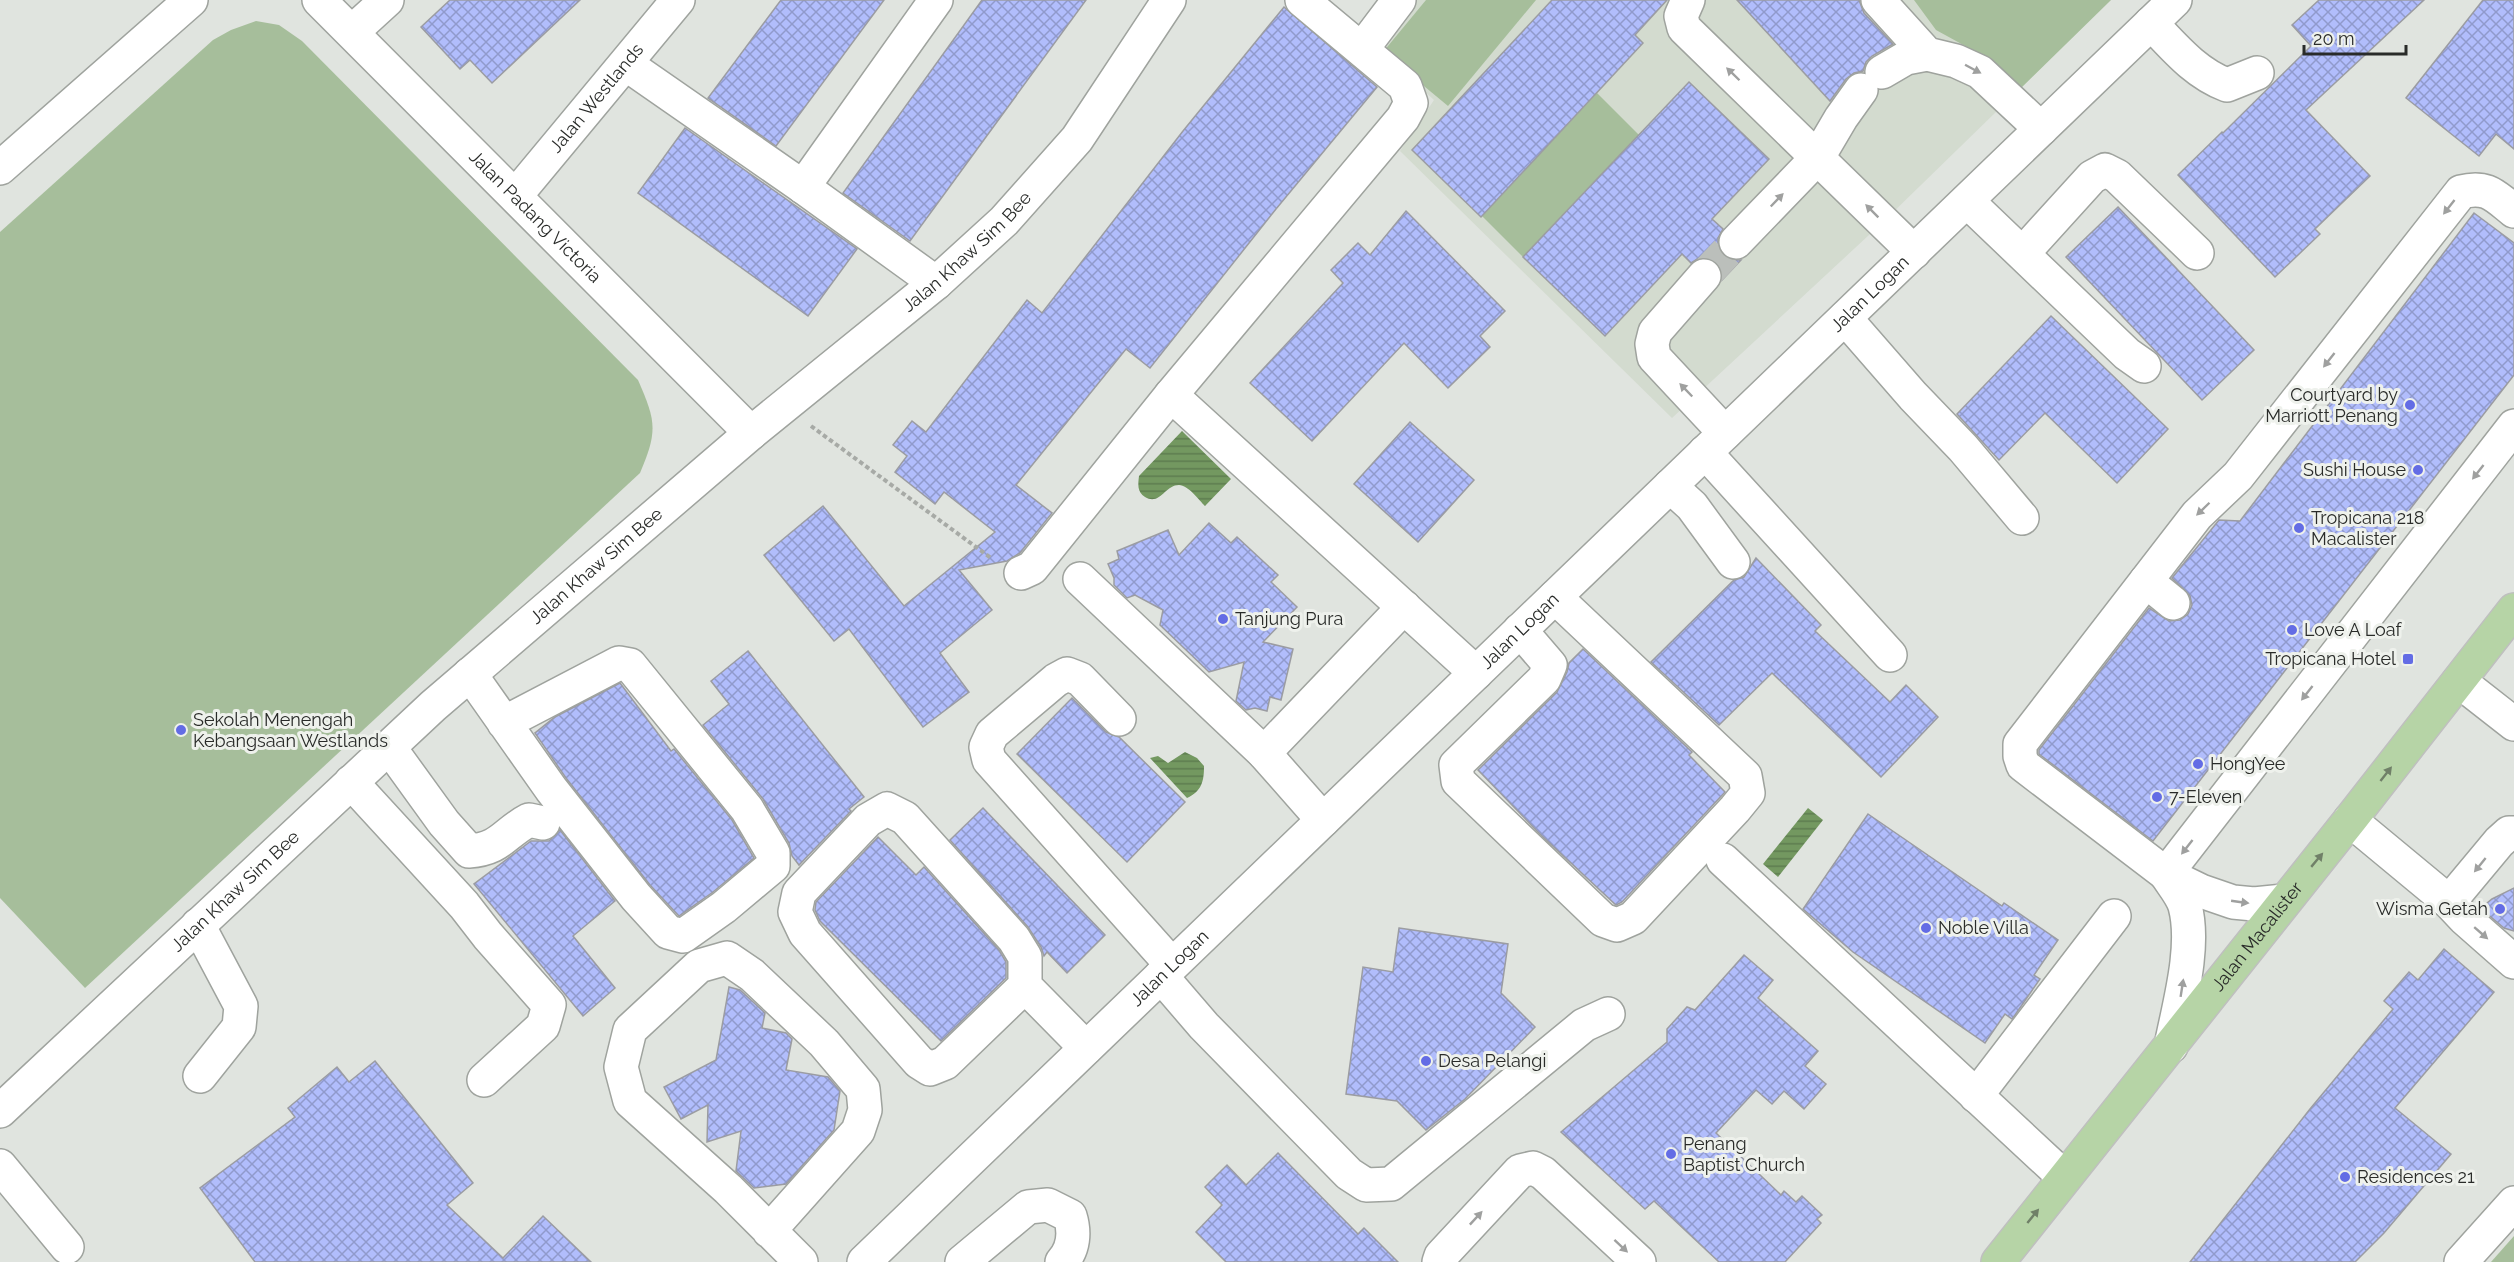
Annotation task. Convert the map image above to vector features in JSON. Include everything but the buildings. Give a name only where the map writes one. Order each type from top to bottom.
[{"type":"main road","name":"Jalan Macalister","points":[[1998,1262],[2514,610]]},
{"type":"street","points":[[0,168],[191,0]]},
{"type":"street","name":"Jalan Padang Victoria","points":[[319,0],[751,433]]},
{"type":"street","points":[[352,32],[387,0]]},
{"type":"street","name":"Jalan Westlands","points":[[516,195],[678,0]]},
{"type":"street","points":[[803,187],[936,0]]},
{"type":"street","name":"Jalan Khaw Sim Bee","points":[[0,1111],[351,782],[470,674],[783,406],[936,283],[1004,221],[1077,139],[1168,0]]},
{"type":"street","points":[[1021,573],[1032,568],[1171,394],[1403,118],[1411,103],[1405,86],[1302,0]]},
{"type":"street","points":[[1362,49],[1399,0]]},
{"type":"street","points":[[1688,0],[1681,15],[1684,28],[1914,252]]},
{"type":"street","points":[[1878,0],[1927,54]]},
{"type":"street","name":"Jalan Logan","points":[[864,1262],[2175,0]]},
{"type":"street","points":[[2151,23],[2208,78],[2227,85],[2257,73]]},
{"type":"street","points":[[1736,242],[1818,157],[1840,118],[1872,81],[1906,58],[1927,54],[1956,60],[1980,72],[2041,129]]},
{"type":"street","points":[[626,64],[936,283]]},
{"type":"street","points":[[2023,253],[2092,177],[2105,170],[2117,176],[2197,253]]},
{"type":"street","points":[[2284,901],[2254,904],[2233,902],[2200,891],[2166,874],[2023,765],[2020,744],[2197,515],[2238,476],[2461,192],[2475,188],[2488,191],[2514,211]]},
{"type":"street","points":[[1966,201],[2127,354],[2144,366]]},
{"type":"street","points":[[1704,276],[1655,332],[1652,344],[1654,357],[1715,443],[1890,656]]},
{"type":"street","points":[[1845,318],[1876,356],[1963,448],[2022,518]]},
{"type":"street","points":[[1171,394],[1476,673]]},
{"type":"street","points":[[2166,874],[2514,426]]},
{"type":"street","points":[[1670,486],[1692,506],[1733,562]]},
{"type":"street","points":[[1080,579],[1264,753],[1323,820]]},
{"type":"street","points":[[2146,581],[2173,603]]},
{"type":"street","points":[[1521,630],[1551,665],[1544,679],[1456,765],[1458,781],[1603,920],[1617,925],[1633,918],[1735,809],[1748,793],[1745,776],[1555,597]]},
{"type":"street","points":[[1264,753],[1404,607]]},
{"type":"street","points":[[470,674],[504,723],[551,789],[636,897],[668,932],[683,936],[724,907],[773,866],[773,853],[747,810],[630,665],[619,663],[504,723]]},
{"type":"street","points":[[1119,719],[1080,679],[1067,674],[1056,680],[992,734],[986,747],[988,760],[1166,971],[1204,1026],[1349,1174],[1366,1185],[1391,1184],[1584,1025],[1608,1014]]},
{"type":"street","points":[[2459,681],[2514,724]]},
{"type":"street","points":[[389,747],[444,824],[469,851],[486,850],[503,840],[516,827],[530,820],[543,823]]},
{"type":"street","points":[[351,782],[464,905],[549,1005],[543,1026],[484,1080]]},
{"type":"street","points":[[1025,986],[945,1063],[930,1069],[919,1062],[805,933],[795,912],[799,893],[868,820],[887,809],[905,818],[1014,939],[1024,957],[1025,986],[1086,1048]]},
{"type":"street","points":[[2350,820],[2450,902],[2464,918],[2514,962]]},
{"type":"street","points":[[2450,902],[2499,842],[2509,833],[2514,833]]},
{"type":"street","points":[[1724,861],[2064,1177]]},
{"type":"street","points":[[2166,874],[2184,905],[2188,942],[2182,991],[2171,1046]]},
{"type":"street","points":[[1976,1096],[2114,916]]},
{"type":"street","points":[[198,925],[241,1006],[239,1027],[200,1076]]},
{"type":"street","points":[[769,1231],[858,1131],[865,1110],[863,1089],[824,1043],[752,975],[727,958],[699,966],[630,1030],[621,1067],[630,1101],[728,1189],[769,1231],[801,1262]]},
{"type":"street","points":[[0,1166],[66,1257]]},
{"type":"street","points":[[1439,1262],[1441,1256],[1520,1171],[1533,1168],[1543,1173],[1639,1262]]},
{"type":"street","points":[[2461,1262],[2514,1203]]},
{"type":"street","points":[[962,1262],[1028,1206],[1048,1205],[1070,1216],[1075,1231],[1067,1257],[1062,1262]]},
{"type":"path","points":[[783,406],[1008,571],[1021,573]]},
{"type":"shaded area","points":[[1413,0],[2111,0],[1883,222],[1672,418],[1400,151],[1434,100],[1378,48]]},
{"type":"shaded area","points":[[1426,0],[1536,0],[1448,106],[1383,52]]},
{"type":"shaded area","points":[[1914,0],[2111,0],[2020,89],[1967,47],[1936,30]]},
{"type":"shaded area","name":"Sekolah Menengah Kebangsaan Westlands","points":[[256,21],[279,25],[302,41],[638,380],[651,416],[652,436],[640,473],[85,988],[0,898],[0,232],[213,40],[231,30]]},
{"type":"shaded area","points":[[1597,93],[1639,135],[1523,257],[1482,216]]},
{"type":"shaded area","points":[[1182,431],[1231,479],[1205,506],[1190,490],[1179,485],[1170,488],[1155,499],[1145,497],[1139,490],[1139,476]]},
{"type":"shaded area","points":[[1185,752],[1197,758],[1204,766],[1201,785],[1187,798],[1150,758],[1158,756],[1168,763]]},
{"type":"shaded area","points":[[1808,808],[1823,820],[1778,877],[1763,864]]},
{"type":"shaded area","points":[[2514,1236],[2514,1262],[2491,1262]]},
{"type":"tunnel","points":[[1704,276],[1736,242]]},
{"type":"place","name":"Courtyard by Marriott Penang","points":[[2410,405]]},
{"type":"place","name":"Sushi House","points":[[2418,470]]},
{"type":"place","name":"Tropicana 218 Macalister","points":[[2299,528]]},
{"type":"place","name":"Tanjung Pura","points":[[1223,619]]},
{"type":"place","name":"Love A Loaf","points":[[2292,630]]},
{"type":"place","name":"Tropicana Hotel","points":[[2408,659]]},
{"type":"place","name":"Sekolah Menengah Kebangsaan Westlands","points":[[181,730]]},
{"type":"place","name":"HongYee","points":[[2198,764]]},
{"type":"place","name":"7-Eleven","points":[[2157,797]]},
{"type":"place","name":"Wisma Getah","points":[[2500,909]]},
{"type":"place","name":"Noble Villa","points":[[1926,928]]},
{"type":"place","name":"Desa Pelangi","points":[[1426,1061]]},
{"type":"place","name":"Penang Baptist Church","points":[[1671,1154]]},
{"type":"place","name":"Residences 21","points":[[2345,1177]]}]
